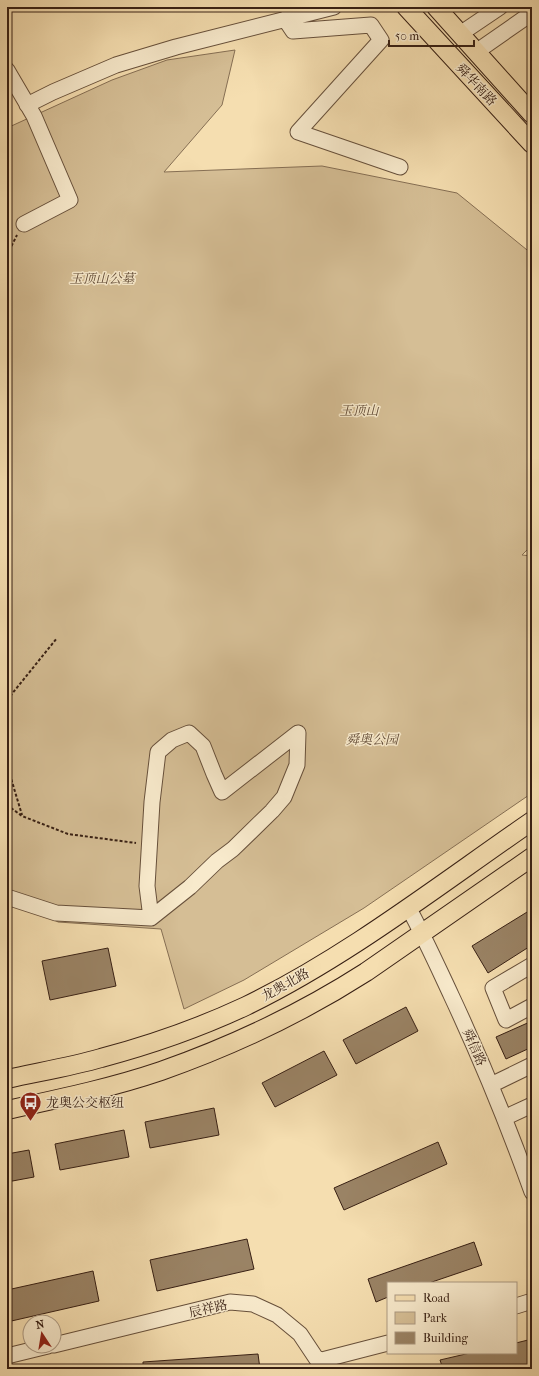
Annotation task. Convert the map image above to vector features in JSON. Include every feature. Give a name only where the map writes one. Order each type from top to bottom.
[{"type":"main road","name":"舜华南路","points":[[406,7],[532,144]]},
{"type":"main road","name":"舜华南路","points":[[436,7],[532,114]]},
{"type":"main road","name":"龙奥北路","points":[[7,1079],[100,1059],[138,1048],[205,1023],[245,1006],[316,968],[358,942],[532,821]]},
{"type":"main road","points":[[7,1110],[108,1087],[159,1072],[224,1047],[268,1027],[338,989],[532,857]]},
{"type":"street","points":[[28,106],[53,92],[116,65],[176,47],[334,7]]},
{"type":"street","points":[[460,34],[500,7]]},
{"type":"street","points":[[476,52],[532,13]]},
{"type":"street","points":[[285,19],[293,31],[371,25],[381,40],[298,132],[400,167]]},
{"type":"street","points":[[7,70],[34,116],[70,200],[24,224]]},
{"type":"street","points":[[7,897],[56,913],[151,918],[190,888],[217,861],[233,849],[272,811],[284,797],[297,765],[298,733],[222,792],[203,746],[189,732],[172,740],[158,752],[152,802],[147,886],[151,918]]},
{"type":"street","name":"舜信路","points":[[408,907],[422,932],[476,1049],[532,1192]]},
{"type":"street","points":[[532,965],[493,988],[506,1020],[532,1006]]},
{"type":"street","points":[[491,1085],[532,1065]]},
{"type":"street","points":[[504,1118],[532,1105]]},
{"type":"street","points":[[517,1306],[532,1301]]},
{"type":"street","name":"辰祥路","points":[[62,1343],[230,1302],[242,1302],[253,1304],[277,1315],[300,1334],[319,1365],[387,1343]]},
{"type":"street","points":[[7,1356],[22,1352]]},
{"type":"path","points":[[7,254],[24,224]]},
{"type":"path","points":[[7,700],[57,638]]},
{"type":"path","points":[[7,765],[22,816]]},
{"type":"path","points":[[7,805],[22,816],[68,834],[150,844]]},
{"type":"green space","points":[[235,50],[222,105],[164,172],[322,166],[457,193],[532,254],[532,542],[530,547],[522,555],[532,556],[532,793],[364,908],[244,980],[184,1009],[161,929],[58,922],[7,891],[7,128],[112,80],[167,60]]},
{"type":"building","points":[[532,909],[532,945],[488,973],[472,946]]},
{"type":"building","points":[[108,948],[116,986],[50,1000],[42,961]]},
{"type":"building","points":[[406,1007],[418,1031],[356,1064],[343,1040]]},
{"type":"building","points":[[532,1021],[532,1047],[506,1059],[496,1037]]},
{"type":"building","points":[[324,1051],[337,1075],[275,1107],[262,1083]]},
{"type":"building","points":[[214,1108],[219,1135],[150,1148],[145,1122]]},
{"type":"building","points":[[124,1130],[129,1157],[60,1170],[55,1144]]},
{"type":"building","points":[[438,1142],[447,1164],[344,1210],[334,1188]]},
{"type":"building","points":[[29,1150],[34,1177],[7,1182],[7,1154]]},
{"type":"building","points":[[247,1239],[254,1269],[157,1291],[150,1260]]},
{"type":"building","points":[[474,1242],[482,1265],[432,1282],[387,1282],[387,1297],[376,1302],[368,1279]]},
{"type":"building","points":[[93,1271],[99,1301],[42,1314],[22,1314],[22,1319],[7,1322],[7,1290]]},
{"type":"building","points":[[532,1339],[532,1369],[443,1369],[440,1360],[466,1354],[517,1354],[517,1343]]},
{"type":"building","points":[[258,1354],[260,1369],[143,1369],[143,1362]]},
{"type":"place","name":"龙奥公交枢纽","points":[[30,1122]]},
{"type":"park label","name":"玉顶山公墓","points":[[102,278]]},
{"type":"park label","name":"玉顶山","points":[[359,410]]},
{"type":"park label","name":"舜奥公园","points":[[372,739]]}]
